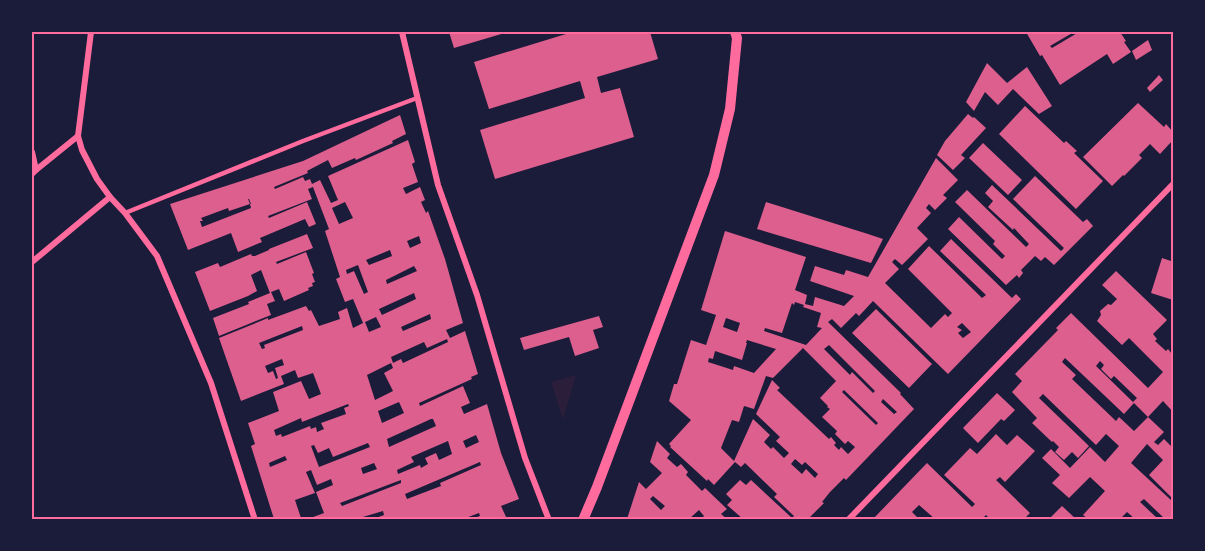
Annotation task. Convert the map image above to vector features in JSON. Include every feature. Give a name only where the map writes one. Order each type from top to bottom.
[{"type":"street","points":[[91,32],[78,136],[82,150],[110,197],[126,213],[157,256],[207,373],[255,519]]},
{"type":"street","points":[[402,32],[438,185],[477,295],[525,458],[549,519]]},
{"type":"street","points":[[583,519],[714,175],[730,109],[737,38],[735,32]]},
{"type":"street","points":[[34,172],[78,136]]},
{"type":"street","points":[[32,152],[34,172]]},
{"type":"street","points":[[848,519],[1173,183]]},
{"type":"street","points":[[32,262],[110,197]]},
{"type":"lane","points":[[126,213],[303,141],[417,98]]},
{"type":"shaded area","points":[[576,375],[563,420],[551,382]]},
{"type":"building","points":[[449,32],[508,32],[454,48]]},
{"type":"building","points":[[565,32],[650,32],[658,59],[597,77],[601,93],[620,88],[634,137],[495,179],[480,130],[585,98],[580,81],[489,109],[474,62],[566,34]]},
{"type":"building","points":[[1026,32],[1074,32],[1050,46],[1052,48],[1079,32],[1120,32],[1131,52],[1113,64],[1107,54],[1060,85]]},
{"type":"building","points":[[1148,40],[1152,50],[1136,60],[1132,51]]},
{"type":"building","points":[[987,63],[1007,83],[1027,67],[1052,106],[1039,114],[1013,89],[998,105],[985,92],[974,111],[966,102]]},
{"type":"building","points":[[1159,75],[1163,80],[1150,92],[1147,88]]},
{"type":"building","points":[[1138,103],[1164,127],[1166,124],[1173,132],[1173,140],[1160,154],[1150,144],[1139,155],[1142,158],[1112,186],[1083,157]]},
{"type":"building","points":[[1025,106],[1064,143],[1066,141],[1077,151],[1074,153],[1103,181],[1076,209],[999,134]]},
{"type":"building","points":[[968,114],[986,128],[961,155],[965,158],[953,170],[937,155],[945,141]]},
{"type":"building","points":[[400,115],[406,134],[392,141],[393,143],[332,168],[328,160],[307,171],[308,173],[274,187],[275,189],[303,177],[305,181],[310,179],[312,184],[320,180],[331,203],[338,200],[328,176],[408,140],[418,182],[403,188],[406,194],[420,187],[425,200],[421,202],[426,213],[428,211],[445,259],[463,323],[446,330],[450,338],[465,331],[478,374],[471,377],[472,379],[419,403],[420,406],[463,386],[470,403],[461,407],[464,414],[487,404],[501,453],[519,499],[501,506],[507,519],[471,519],[480,516],[479,513],[463,519],[415,519],[414,517],[413,519],[373,519],[384,515],[383,511],[356,519],[308,519],[324,513],[316,492],[333,485],[331,479],[317,485],[311,470],[306,472],[315,493],[295,500],[301,518],[274,519],[251,446],[255,444],[248,423],[279,411],[273,392],[301,381],[309,399],[321,394],[313,373],[298,378],[295,370],[281,376],[284,384],[241,401],[219,338],[268,318],[268,320],[306,306],[309,311],[311,310],[319,326],[340,319],[338,312],[347,308],[353,328],[363,323],[353,299],[345,302],[336,279],[340,277],[325,231],[329,229],[313,187],[308,189],[312,199],[268,216],[269,218],[307,202],[316,224],[309,227],[305,219],[260,238],[262,242],[238,252],[231,233],[188,250],[170,204],[303,161]],"holes":[[[345,202],[353,218],[339,224],[332,208]],[[250,204],[251,208],[202,227],[200,221],[203,221],[201,218],[228,208],[229,211]],[[419,236],[421,243],[410,248],[407,241]],[[390,250],[392,256],[369,265],[366,260]],[[358,265],[368,292],[364,294],[354,271],[347,274],[346,270]],[[414,266],[417,271],[387,284],[386,280]],[[414,293],[416,299],[382,315],[379,309]],[[430,314],[431,319],[403,331],[401,327]],[[376,317],[381,327],[369,332],[365,322]],[[302,326],[303,330],[264,345],[265,348],[262,349],[259,343]],[[447,339],[448,342],[403,363],[401,359],[393,363],[391,357],[424,342],[427,348]],[[282,359],[284,365],[275,368],[278,378],[276,379],[273,371],[268,373],[265,366]],[[391,363],[393,368],[384,373],[393,391],[375,400],[367,375]],[[399,402],[404,413],[382,423],[378,411]],[[348,404],[349,406],[344,408],[346,414],[321,423],[324,429],[317,432],[316,427],[311,429],[310,426],[282,437],[281,434],[276,436],[274,430],[301,418],[302,422]],[[433,419],[436,426],[389,447],[387,439]],[[476,435],[479,442],[466,448],[463,441]],[[448,441],[452,454],[439,460],[436,453],[425,458],[428,464],[421,468],[420,465],[398,474],[397,470],[414,462],[411,457]],[[368,443],[370,447],[319,467],[311,446],[314,445],[318,453],[329,448],[333,457]],[[285,456],[287,460],[270,467],[269,463]],[[480,462],[481,465],[440,483],[441,486],[407,499],[405,494]],[[374,463],[377,469],[363,474],[361,468]],[[401,480],[401,483],[342,506],[340,503]]]},
{"type":"building","points":[[983,143],[1022,180],[1008,195],[969,158]]},
{"type":"building","points":[[936,158],[958,180],[943,195],[947,198],[935,210],[929,204],[926,208],[931,213],[917,228],[928,239],[902,265],[895,259],[892,262],[899,269],[885,283],[931,328],[945,314],[948,317],[952,313],[908,269],[929,246],[982,298],[986,295],[940,251],[951,239],[1012,298],[1016,294],[1021,299],[948,374],[873,301],[859,316],[856,313],[841,328],[832,319],[828,322],[901,393],[914,409],[846,480],[844,478],[830,492],[822,502],[824,503],[808,519],[743,519],[727,505],[732,500],[726,494],[740,480],[746,485],[751,480],[792,518],[794,516],[774,497],[777,494],[745,463],[741,467],[735,462],[714,485],[669,444],[691,420],[669,401],[691,340],[706,345],[716,315],[701,310],[725,231],[806,257],[795,290],[807,295],[805,304],[813,306],[815,297],[844,306],[854,296],[810,281],[815,266],[844,275],[846,270],[868,277]],"holes":[[[792,303],[804,305],[803,307],[821,313],[817,327],[822,328],[806,345],[764,331],[765,328],[782,333]],[[726,318],[740,323],[737,332],[723,327]],[[962,323],[971,332],[963,338],[958,333],[962,330],[957,327]],[[747,340],[776,349],[754,373],[734,366],[733,370],[708,362],[709,358],[713,359],[715,351],[742,360]],[[829,345],[875,391],[873,393],[852,372],[850,375],[824,349]],[[803,348],[836,381],[820,398],[830,409],[822,417],[837,431],[835,434],[845,444],[848,441],[855,447],[848,454],[841,447],[839,450],[831,437],[829,439],[777,390],[780,388],[772,380],[756,414],[780,437],[776,441],[789,453],[784,458],[773,447],[771,449],[764,442],[770,435],[753,419],[734,461],[721,448],[732,420],[739,422],[744,406],[754,409],[766,376],[773,378]],[[844,390],[878,423],[876,425],[842,392]],[[883,399],[897,412],[894,414],[881,402]],[[795,459],[802,465],[805,462],[818,474],[815,478],[806,469],[802,474],[791,464]]]},
{"type":"building","points":[[1035,176],[1083,222],[1087,219],[1093,226],[1054,265],[1045,257],[1041,261],[1035,256],[1021,270],[1023,273],[1019,278],[1017,275],[1006,285],[948,229],[959,217],[1002,259],[1005,256],[993,244],[995,241],[955,202],[967,190],[1026,247],[1029,244],[1014,228],[1013,230],[988,207],[993,201],[985,193],[992,185],[1061,251],[1064,248],[1013,199]]},
{"type":"building","points":[[766,202],[883,239],[871,263],[757,229]]},
{"type":"building","points":[[307,234],[313,248],[276,262],[277,264],[306,252],[314,273],[312,274],[315,282],[312,283],[313,286],[284,301],[279,289],[271,292],[275,301],[267,304],[271,315],[219,336],[213,318],[270,293],[261,270],[251,275],[257,291],[210,311],[195,272],[218,263],[220,267],[251,254],[255,256]]},
{"type":"building","points":[[1173,255],[1173,300],[1151,293],[1162,258],[1171,261]]},
{"type":"building","points":[[1116,271],[1167,320],[1153,334],[1157,339],[1155,341],[1166,351],[1168,349],[1173,353],[1173,412],[1163,401],[1148,417],[1164,432],[1154,442],[1158,445],[1164,439],[1173,448],[1173,499],[1149,475],[1163,460],[1147,444],[1131,463],[1172,501],[1173,519],[1165,519],[1144,499],[1140,502],[1158,519],[1135,519],[1127,512],[1120,519],[1088,519],[1083,515],[1105,491],[1090,477],[1069,498],[1052,483],[1060,475],[1042,458],[1051,449],[1070,468],[1090,447],[1105,462],[1119,446],[1106,434],[1096,445],[1043,394],[1039,398],[1089,446],[1078,458],[1072,452],[1064,460],[1055,452],[1059,447],[1032,423],[1037,418],[1012,392],[1022,381],[1015,374],[1058,330],[1056,328],[1071,313],[1148,388],[1163,372],[1129,338],[1122,345],[1097,321],[1101,315],[1100,311],[1117,299],[1102,285]],"holes":[[[1065,358],[1124,414],[1134,403],[1148,417],[1134,431],[1119,417],[1116,421],[1072,379],[1076,375],[1062,362]],[[1100,361],[1104,365],[1101,369],[1111,379],[1114,376],[1137,398],[1134,403],[1096,366]]]},
{"type":"building","points":[[876,309],[932,364],[909,388],[852,333]]},
{"type":"building","points":[[599,316],[603,327],[593,330],[599,348],[575,356],[569,337],[524,350],[520,338]]},
{"type":"building","points":[[997,393],[1015,410],[1004,421],[1001,419],[978,443],[963,428]]},
{"type":"building","points":[[996,434],[1007,445],[1017,435],[1035,451],[1005,482],[1000,477],[996,480],[1030,513],[1024,519],[990,519],[986,515],[983,518],[985,519],[935,519],[919,505],[912,512],[919,519],[873,519],[927,463],[972,507],[975,504],[944,475],[970,448],[977,454]]},
{"type":"building","points":[[657,441],[670,454],[667,458],[677,467],[681,464],[688,472],[686,475],[702,491],[705,488],[727,509],[721,514],[727,519],[701,519],[704,516],[699,510],[689,519],[627,519],[639,482],[646,489],[662,473],[650,462]],"holes":[[[653,496],[665,506],[661,510],[650,499]]]},
{"type":"building","points":[[1062,506],[1076,519],[1049,519]]}]
